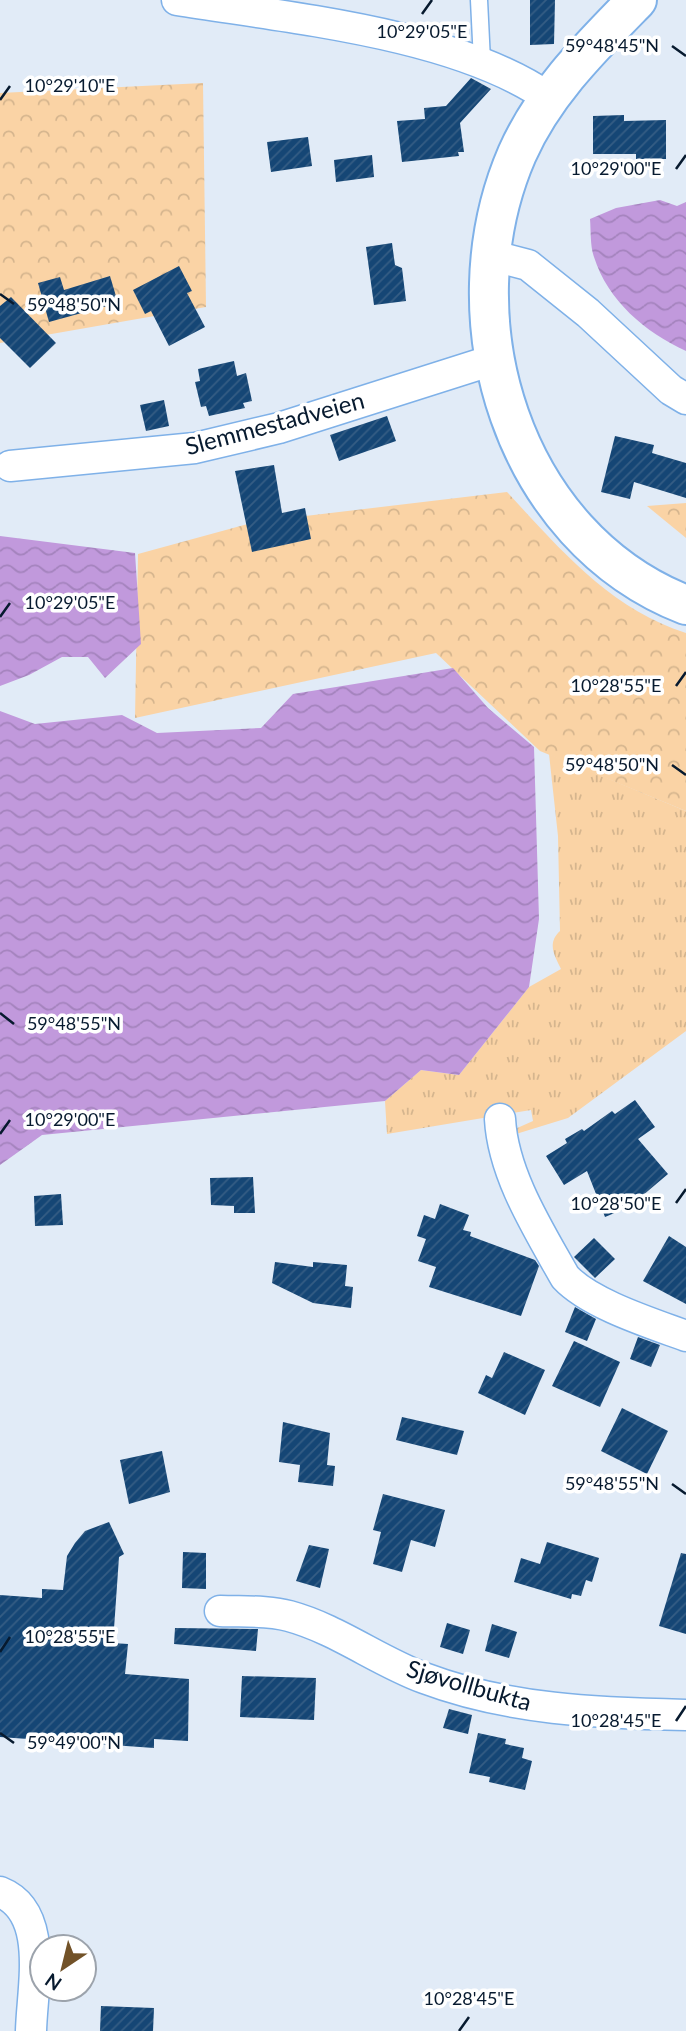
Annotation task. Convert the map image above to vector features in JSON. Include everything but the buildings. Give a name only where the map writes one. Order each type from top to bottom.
[{"type":"main road","points":[[637,0],[583,56],[549,98],[517,155],[502,197],[490,255],[489,303],[493,360],[511,427],[557,505],[613,562],[642,584],[686,605]]},
{"type":"street","points":[[177,0],[361,31],[482,61],[549,98]]},
{"type":"street","points":[[490,255],[528,265],[587,313],[671,390],[686,399]]},
{"type":"street","name":"Slemmestadveien","points":[[10,466],[195,448],[279,428],[493,360]]},
{"type":"street","points":[[500,1119],[501,1139],[512,1171],[565,1277],[579,1290],[686,1336]]},
{"type":"street","name":"Sjøvollbukta","points":[[220,1611],[288,1616],[335,1634],[424,1678],[481,1695],[591,1713],[686,1715]]},
{"type":"street","points":[[0,1892],[9,1895],[27,1912],[34,1936],[31,2031]]},
{"type":"lane","points":[[480,0],[482,61]]},
{"type":"green space","points":[[203,83],[206,307],[0,343],[0,93]]},
{"type":"green space","points":[[507,492],[546,535],[610,592],[658,622],[686,633],[686,811],[540,751],[436,653],[135,718],[138,554],[255,522]]},
{"type":"green space","points":[[686,503],[686,538],[647,506]]},
{"type":"green space","points":[[549,754],[686,811],[686,1031],[568,1118],[516,1134],[515,1129],[533,1121],[531,1110],[387,1134],[385,1101],[421,1070],[459,1075],[529,987],[561,969],[553,949],[554,940],[560,931],[558,836]]},
{"type":"water","points":[[660,200],[677,206],[686,202],[686,351],[643,325],[618,301],[600,273],[592,248],[590,219],[616,208]]},
{"type":"water","points":[[0,536],[135,553],[141,644],[105,678],[88,657],[62,657],[29,675],[0,686]]},
{"type":"water","points":[[453,668],[488,708],[534,747],[539,919],[529,987],[459,1075],[421,1070],[385,1101],[42,1135],[0,1165],[0,711],[35,724],[122,715],[157,733],[261,728],[293,694]]}]
